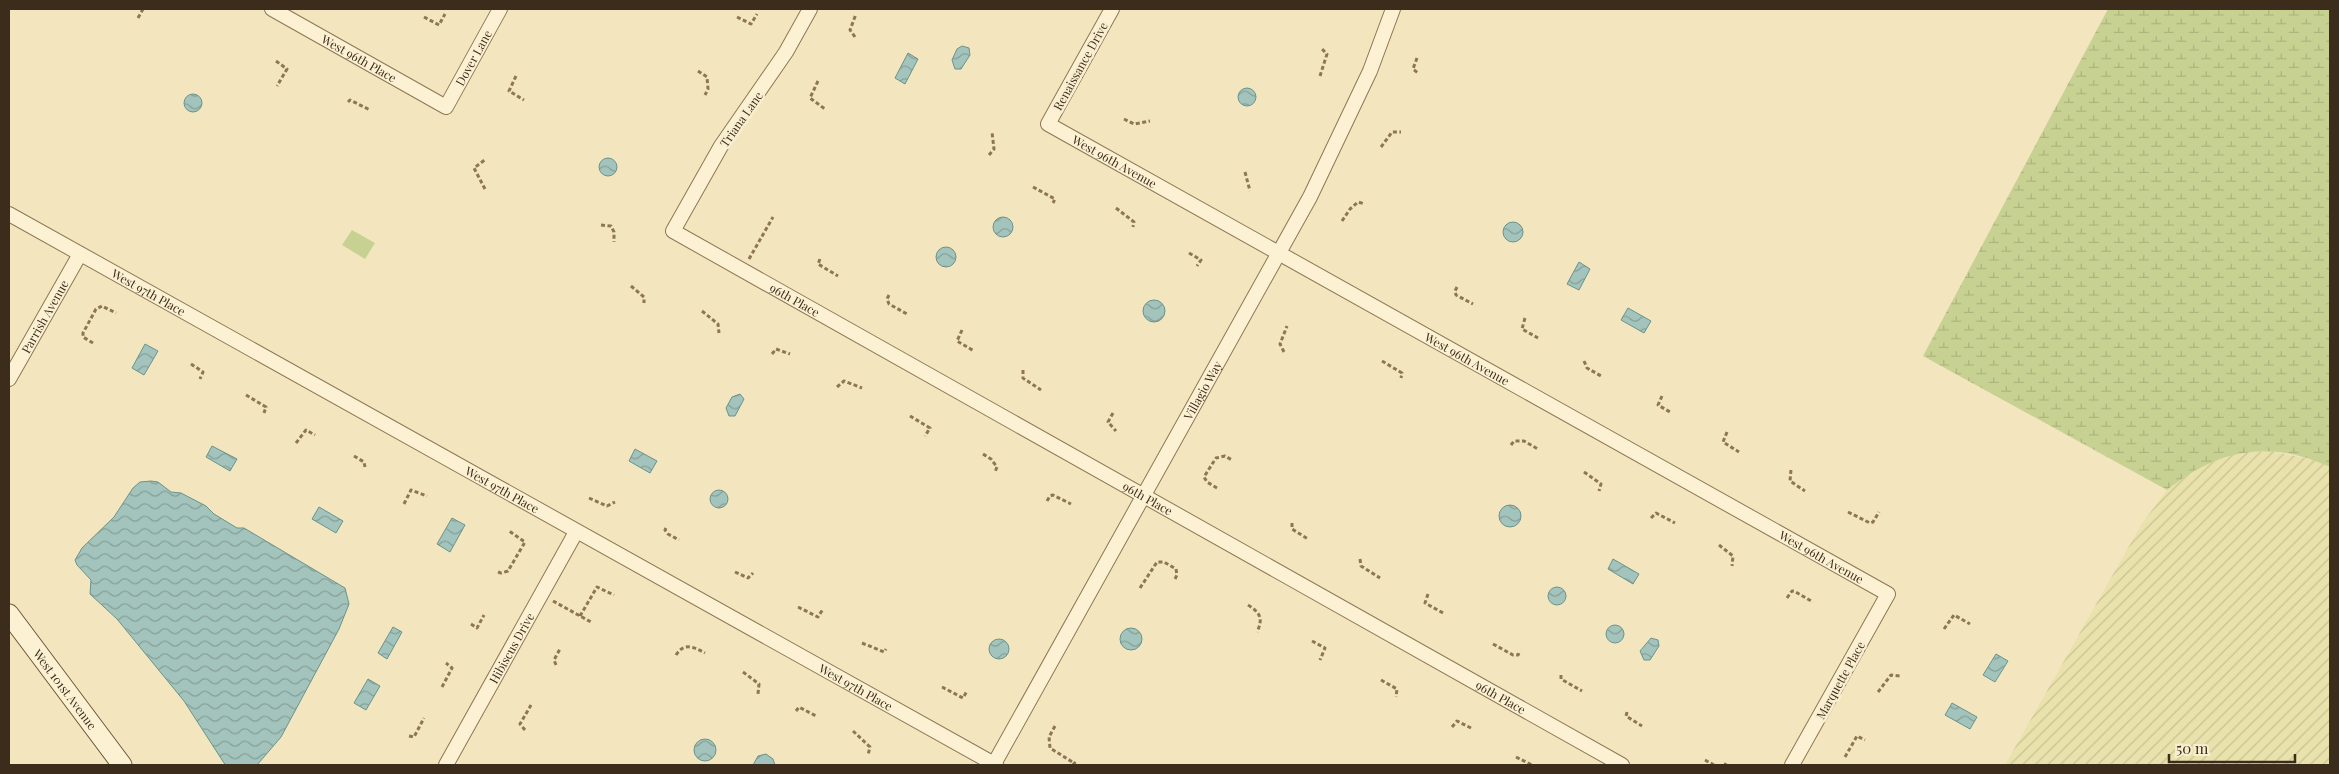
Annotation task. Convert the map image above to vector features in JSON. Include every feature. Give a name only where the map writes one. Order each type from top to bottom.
[{"type":"street","name":"West 96th Place","points":[[272,9],[446,107]]},
{"type":"street","name":"Dover Lane","points":[[446,107],[500,9]]},
{"type":"street","name":"Triana Lane","points":[[673,231],[721,146],[786,52],[810,9]]},
{"type":"street","name":"Renaissance Drive","points":[[1048,124],[1112,9]]},
{"type":"street","name":"Villagio Way","points":[[995,765],[1333,153],[1370,71],[1394,9]]},
{"type":"street","name":"West 96th Avenue","points":[[1048,124],[1280,252],[1888,594]]},
{"type":"street","name":"West 97th Place","points":[[9,214],[995,765]]},
{"type":"street","name":"96th Place","points":[[673,231],[1622,765]]},
{"type":"street","name":"Parrish Avenue","points":[[9,379],[80,254]]},
{"type":"street","name":"Hibiscus Drive","points":[[446,765],[576,532]]},
{"type":"street","name":"Marquette Place","points":[[1792,765],[1888,594]]},
{"type":"street","name":"West 101st Avenue","points":[[9,614],[122,765]]},
{"type":"path","points":[[138,18],[143,9]]},
{"type":"path","points":[[424,17],[439,25],[445,14]]},
{"type":"path","points":[[737,17],[751,24],[757,14]]},
{"type":"path","points":[[855,37],[850,30],[856,14]]},
{"type":"path","points":[[1320,76],[1326,60],[1326,54],[1322,49]]},
{"type":"path","points":[[1417,58],[1413,69],[1418,73]]},
{"type":"path","points":[[276,61],[287,69],[278,86]]},
{"type":"path","points":[[698,71],[707,77],[708,89],[705,95]]},
{"type":"path","points":[[516,76],[510,91],[524,100]]},
{"type":"path","points":[[818,81],[810,98],[825,108]]},
{"type":"path","points":[[348,102],[350,100],[370,110]]},
{"type":"path","points":[[1124,119],[1134,124],[1150,122]]},
{"type":"path","points":[[989,155],[994,149],[992,132]]},
{"type":"path","points":[[1381,147],[1392,132],[1400,132]]},
{"type":"path","points":[[485,189],[474,168],[486,160]]},
{"type":"path","points":[[1245,172],[1250,191]]},
{"type":"path","points":[[1033,187],[1055,199],[1053,203]]},
{"type":"path","points":[[1342,221],[1354,204],[1358,202],[1365,204]]},
{"type":"path","points":[[1116,208],[1134,222],[1133,227]]},
{"type":"path","points":[[743,270],[773,217]]},
{"type":"path","points":[[601,225],[611,226],[614,242]]},
{"type":"path","points":[[1189,253],[1201,260],[1197,266]]},
{"type":"path","points":[[820,259],[818,264],[838,276]]},
{"type":"path","points":[[631,286],[644,297],[644,303]]},
{"type":"path","points":[[1457,287],[1455,290],[1456,295],[1474,304]]},
{"type":"path","points":[[889,294],[887,299],[889,304],[907,314]]},
{"type":"path","points":[[92,343],[83,337],[83,333],[96,309],[102,306],[116,313]]},
{"type":"path","points":[[702,312],[718,324],[718,333]]},
{"type":"path","points":[[1526,318],[1522,329],[1538,338]]},
{"type":"path","points":[[1284,352],[1280,344],[1287,326]]},
{"type":"path","points":[[962,330],[957,340],[974,351]]},
{"type":"path","points":[[772,354],[776,349],[790,354]]},
{"type":"path","points":[[1382,361],[1402,373],[1401,378]]},
{"type":"path","points":[[1584,361],[1586,368],[1601,376]]},
{"type":"path","points":[[191,364],[203,372],[200,379]]},
{"type":"path","points":[[1023,370],[1023,378],[1041,390]]},
{"type":"path","points":[[837,387],[844,381],[862,388]]},
{"type":"path","points":[[246,395],[266,407],[264,413]]},
{"type":"path","points":[[1662,396],[1658,405],[1670,412]]},
{"type":"path","points":[[1113,413],[1108,422],[1116,430]]},
{"type":"path","points":[[910,416],[930,428],[925,436]]},
{"type":"path","points":[[296,443],[306,430],[315,435]]},
{"type":"path","points":[[1727,432],[1723,442],[1739,452]]},
{"type":"path","points":[[1511,445],[1514,441],[1524,441],[1538,449]]},
{"type":"path","points":[[983,454],[995,463],[997,467],[995,472]]},
{"type":"path","points":[[354,456],[364,462],[364,467]]},
{"type":"path","points":[[1217,488],[1207,482],[1204,477],[1216,458],[1225,456],[1232,460]]},
{"type":"path","points":[[1791,470],[1790,481],[1805,491]]},
{"type":"path","points":[[1584,472],[1601,484],[1599,491]]},
{"type":"path","points":[[404,504],[411,490],[427,496]]},
{"type":"path","points":[[1047,501],[1050,496],[1053,496],[1071,504]]},
{"type":"path","points":[[589,498],[607,506],[615,502]]},
{"type":"path","points":[[1848,512],[1870,523],[1873,522],[1879,512]]},
{"type":"path","points":[[1651,518],[1656,513],[1675,523]]},
{"type":"path","points":[[1292,523],[1292,530],[1308,539]]},
{"type":"path","points":[[666,528],[668,534],[679,540]]},
{"type":"path","points":[[498,572],[508,571],[525,542],[509,531]]},
{"type":"path","points":[[1718,545],[1733,556],[1732,566]]},
{"type":"path","points":[[1360,559],[1361,566],[1380,578]]},
{"type":"path","points":[[1140,588],[1157,562],[1164,562],[1176,569],[1177,576],[1175,579]]},
{"type":"path","points":[[735,572],[748,578],[752,574]]},
{"type":"path","points":[[580,616],[597,587],[614,595]]},
{"type":"path","points":[[1787,598],[1794,591],[1813,602]]},
{"type":"path","points":[[541,594],[591,622]]},
{"type":"path","points":[[1428,594],[1425,603],[1445,614]]},
{"type":"path","points":[[1248,605],[1260,614],[1261,624],[1257,632]]},
{"type":"path","points":[[798,607],[818,617],[824,609]]},
{"type":"path","points":[[471,624],[477,628],[484,615]]},
{"type":"path","points":[[1944,629],[1954,615],[1970,624]]},
{"type":"path","points":[[1312,640],[1325,648],[1320,660]]},
{"type":"path","points":[[862,643],[879,652],[884,652],[886,649]]},
{"type":"path","points":[[1493,644],[1513,655],[1518,656],[1519,653]]},
{"type":"path","points":[[676,655],[683,647],[689,646],[704,653]]},
{"type":"path","points":[[556,665],[554,660],[560,649]]},
{"type":"path","points":[[442,687],[452,668],[446,663]]},
{"type":"path","points":[[743,672],[759,684],[758,694]]},
{"type":"path","points":[[1561,675],[1561,679],[1582,690]]},
{"type":"path","points":[[1878,692],[1891,676],[1900,676]]},
{"type":"path","points":[[1381,680],[1398,689],[1396,697]]},
{"type":"path","points":[[942,687],[963,698],[967,691]]},
{"type":"path","points":[[525,730],[520,724],[531,705]]},
{"type":"path","points":[[796,711],[799,706],[816,716]]},
{"type":"path","points":[[1627,712],[1626,716],[1628,718],[1642,726]]},
{"type":"path","points":[[409,736],[414,736],[424,718]]},
{"type":"path","points":[[1452,727],[1457,721],[1473,729]]},
{"type":"path","points":[[1055,726],[1049,737],[1050,748],[1074,763]]},
{"type":"path","points":[[853,731],[870,747],[868,755]]},
{"type":"path","points":[[1845,757],[1857,736],[1865,740]]},
{"type":"path","points":[[1516,757],[1532,765]]},
{"type":"path","points":[[1705,760],[1714,765]]},
{"type":"shaded area","points":[[2270,451],[2315,460],[2330,467],[2330,765],[2005,765],[2141,525],[2167,490],[2188,473],[2210,461],[2236,453]]},
{"type":"green space","points":[[2108,9],[2330,9],[2330,467],[2308,458],[2286,453],[2265,451],[2245,453],[2225,457],[2205,465],[2167,490],[1923,356]]},
{"type":"green space","points":[[352,230],[375,243],[365,259],[342,245]]},
{"type":"water","points":[[962,46],[969,48],[970,55],[961,69],[955,69],[952,60],[957,49]]},
{"type":"water","points":[[908,53],[918,59],[905,84],[895,78]]},
{"type":"water","points":[[1247,88],[1254,90],[1256,97],[1254,104],[1247,106],[1240,104],[1238,97],[1240,90]]},
{"type":"water","points":[[193,94],[199,97],[202,103],[199,109],[193,112],[187,109],[184,103],[187,97]]},
{"type":"water","points":[[608,158],[614,161],[617,167],[614,173],[608,176],[602,173],[599,167],[602,161]]},
{"type":"water","points":[[999,217],[1007,217],[1013,223],[1013,231],[1007,237],[999,237],[993,231],[993,223]]},
{"type":"water","points":[[1509,222],[1517,222],[1523,228],[1523,236],[1517,242],[1509,242],[1503,236],[1503,228]]},
{"type":"water","points":[[946,247],[953,250],[956,257],[953,264],[946,267],[939,264],[936,257],[939,250]]},
{"type":"water","points":[[1579,262],[1590,269],[1579,290],[1567,284]]},
{"type":"water","points":[[1154,300],[1162,303],[1165,311],[1162,319],[1154,322],[1146,319],[1143,311],[1146,303]]},
{"type":"water","points":[[1628,308],[1651,321],[1644,333],[1621,320]]},
{"type":"water","points":[[145,344],[158,351],[144,375],[132,368]]},
{"type":"water","points":[[740,394],[744,399],[735,416],[729,416],[726,408],[732,397]]},
{"type":"water","points":[[212,446],[237,459],[230,471],[206,457]]},
{"type":"water","points":[[635,449],[657,461],[650,473],[629,461]]},
{"type":"water","points":[[140,482],[158,482],[171,492],[181,493],[206,506],[214,514],[237,528],[244,528],[345,588],[349,604],[339,629],[281,737],[257,765],[226,765],[224,763],[184,701],[117,619],[90,594],[91,580],[77,565],[75,560],[82,548],[114,517],[133,488]]},
{"type":"water","points":[[715,490],[723,490],[728,495],[726,506],[715,508],[710,503],[710,495]]},
{"type":"water","points":[[1510,505],[1520,512],[1521,516],[1514,526],[1510,527],[1500,520],[1499,516],[1506,506]]},
{"type":"water","points":[[319,507],[343,521],[336,533],[312,519]]},
{"type":"water","points":[[452,518],[465,525],[450,552],[437,544]]},
{"type":"water","points":[[1613,559],[1639,574],[1633,584],[1608,569]]},
{"type":"water","points":[[1557,587],[1563,590],[1566,596],[1563,602],[1557,605],[1551,602],[1548,596],[1551,590]]},
{"type":"water","points":[[1611,625],[1619,625],[1624,630],[1622,641],[1611,643],[1606,638],[1606,630]]},
{"type":"water","points":[[393,627],[402,632],[387,659],[378,653]]},
{"type":"water","points":[[1131,628],[1141,635],[1142,639],[1135,649],[1131,650],[1121,643],[1120,639],[1127,629]]},
{"type":"water","points":[[1651,638],[1658,640],[1659,646],[1650,660],[1644,660],[1640,651]]},
{"type":"water","points":[[999,639],[1006,642],[1009,649],[1006,656],[999,659],[992,656],[989,649],[992,642]]},
{"type":"water","points":[[1996,654],[2008,661],[1995,682],[1983,675]]},
{"type":"water","points":[[368,679],[380,686],[366,710],[354,703]]},
{"type":"water","points":[[1952,703],[1977,717],[1970,729],[1945,715]]},
{"type":"water","points":[[705,739],[713,742],[716,750],[713,758],[705,761],[697,758],[694,750],[697,742]]},
{"type":"water","points":[[766,754],[773,759],[775,765],[753,765],[758,756]]}]
